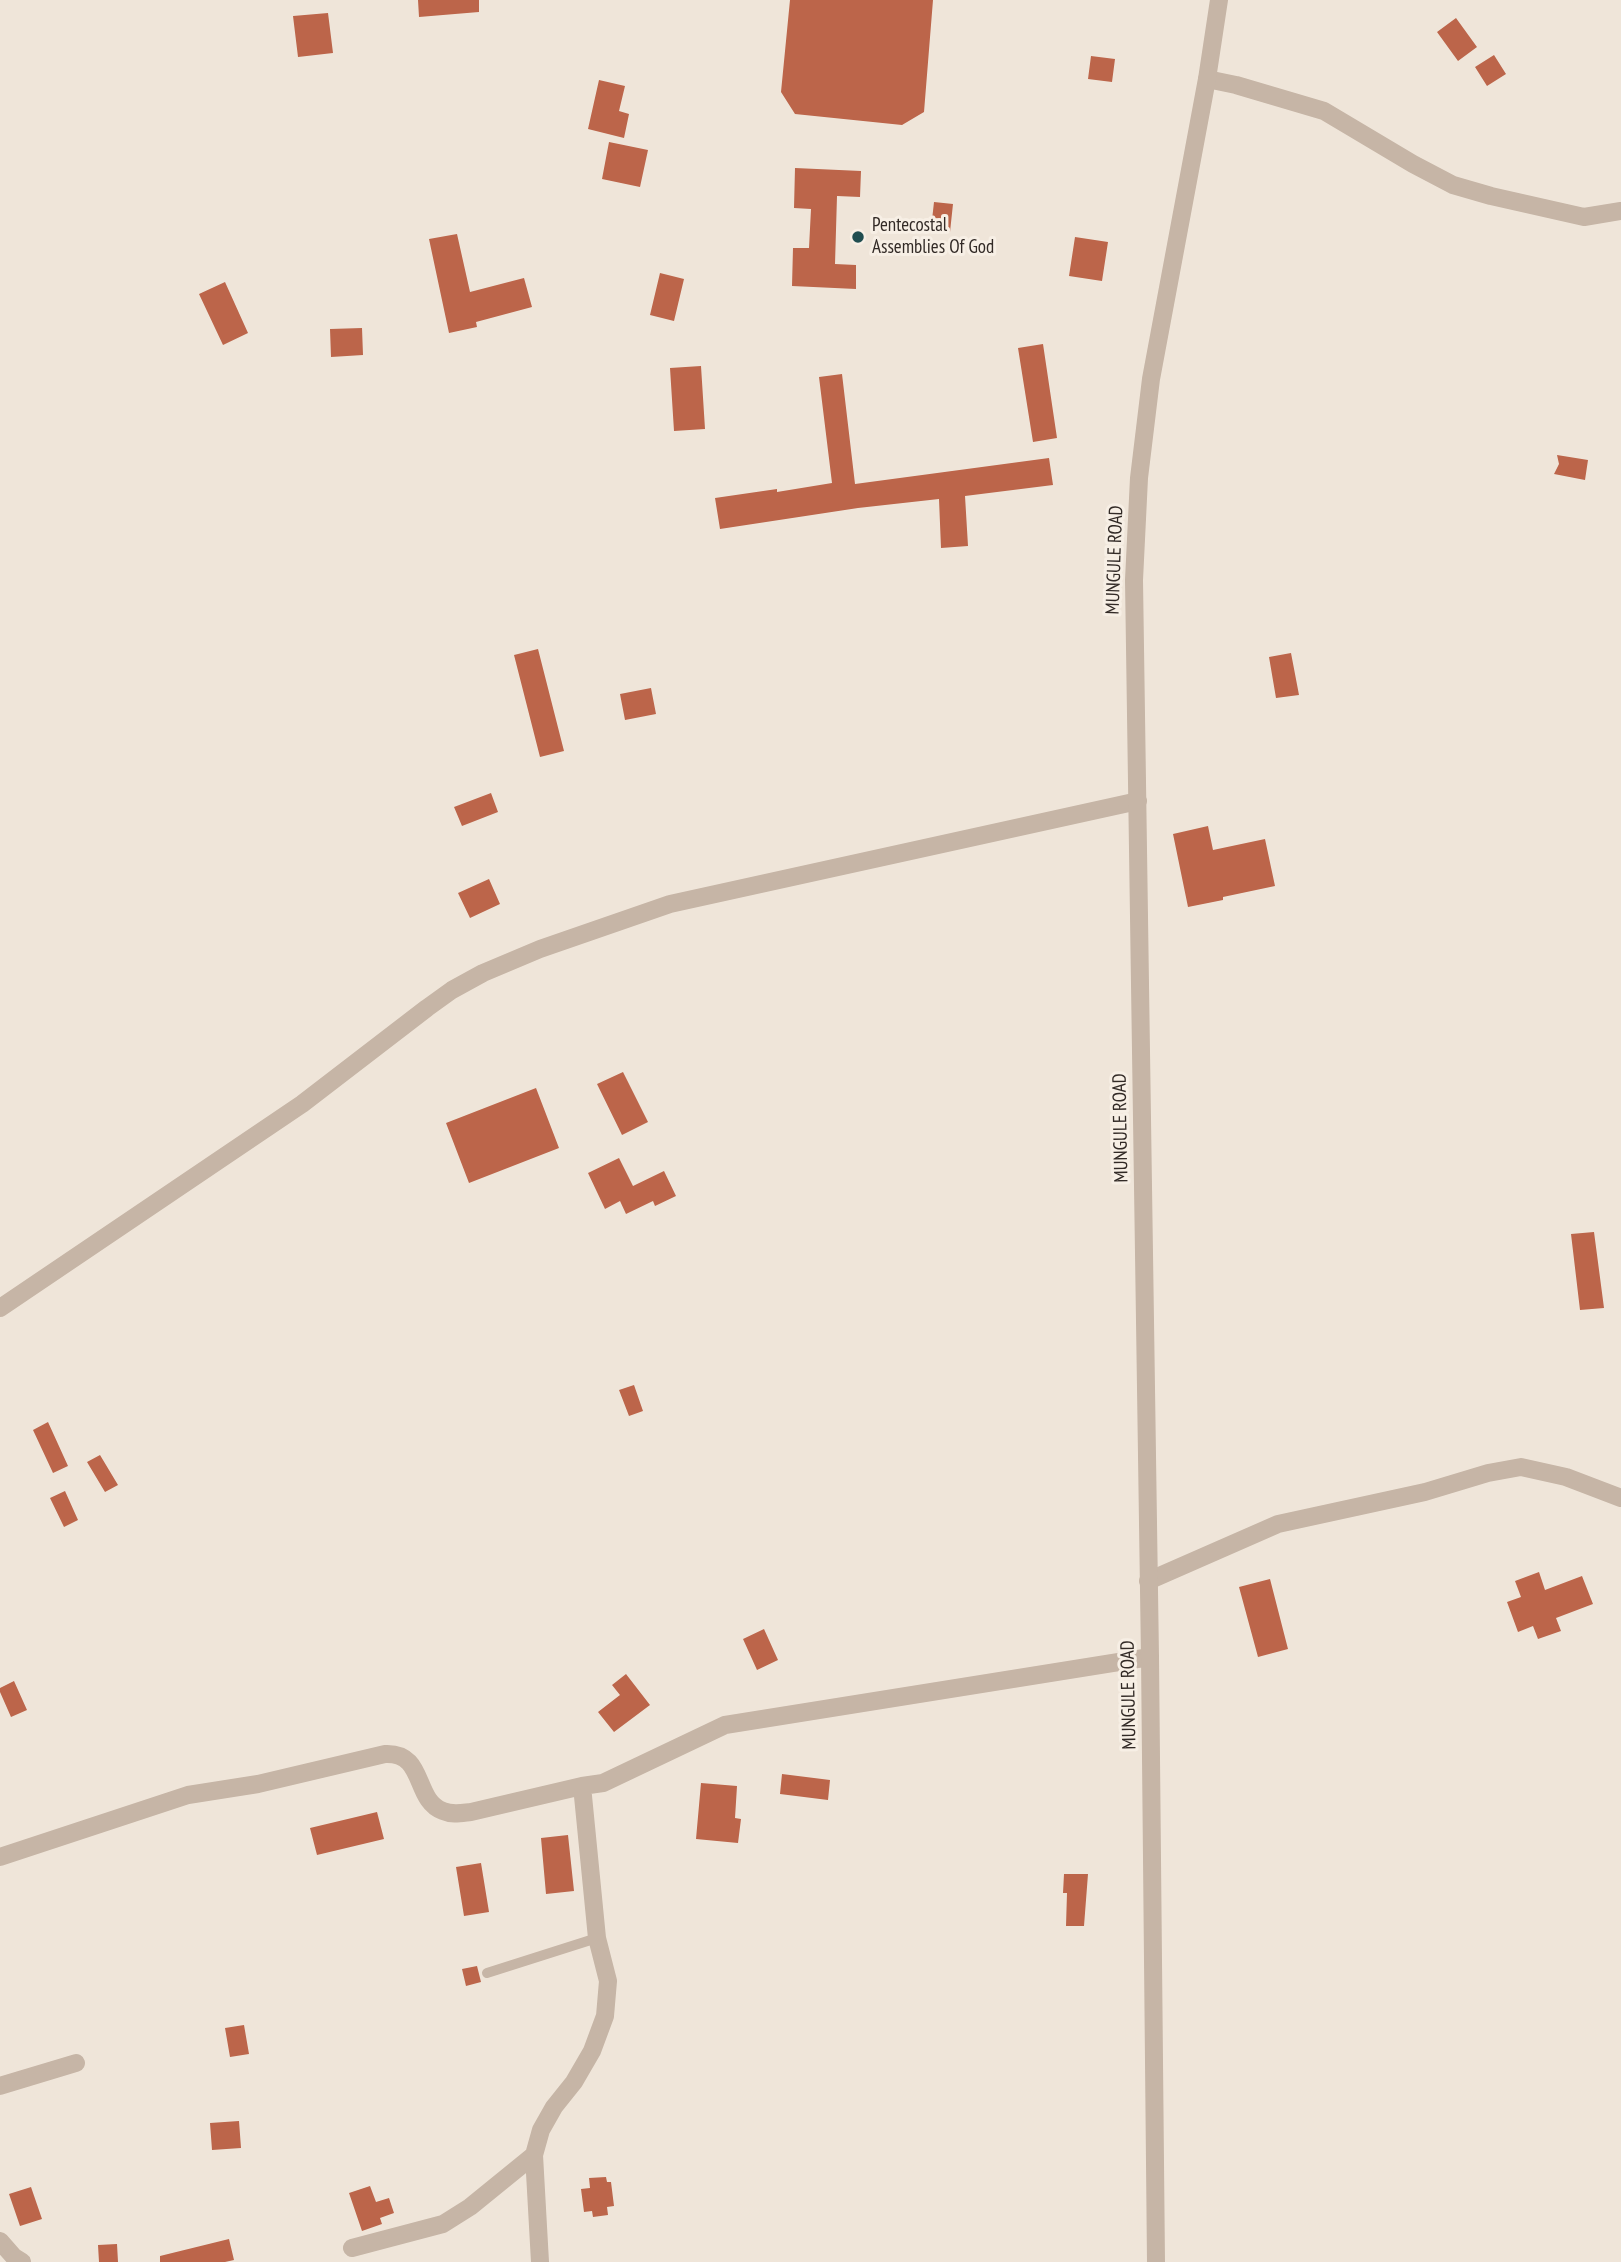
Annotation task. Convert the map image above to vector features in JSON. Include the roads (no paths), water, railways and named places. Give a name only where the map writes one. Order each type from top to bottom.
[{"type":"street","name":"MUNGULE ROAD","points":[[1156,2262],[1134,580],[1139,478],[1151,379],[1219,0]]},
{"type":"street","points":[[1206,79],[1324,111],[1453,185],[1584,217],[1621,211]]},
{"type":"street","points":[[0,1308],[302,1104],[427,1008],[483,973],[540,949],[670,904],[1138,800]]},
{"type":"street","points":[[1147,1581],[1278,1524],[1425,1492],[1488,1473],[1521,1467],[1566,1477],[1621,1498]]},
{"type":"street","points":[[0,1857],[188,1796],[258,1784],[384,1754],[397,1753],[407,1758],[430,1801],[440,1811],[453,1814],[471,1812],[603,1783],[725,1726],[1150,1657]]},
{"type":"street","points":[[540,2262],[534,2155],[541,2130],[593,2051],[605,2016],[608,1981],[597,1938],[582,1786]]},
{"type":"street","points":[[0,2086],[76,2063]]},
{"type":"street","points":[[352,2248],[443,2224],[470,2207],[534,2155]]},
{"type":"street","points":[[0,2241],[22,2262]]},
{"type":"lane","points":[[487,1973],[597,1938]]},
{"type":"place","name":"Pentecostal Assemblies Of God","points":[[858,237]]}]
